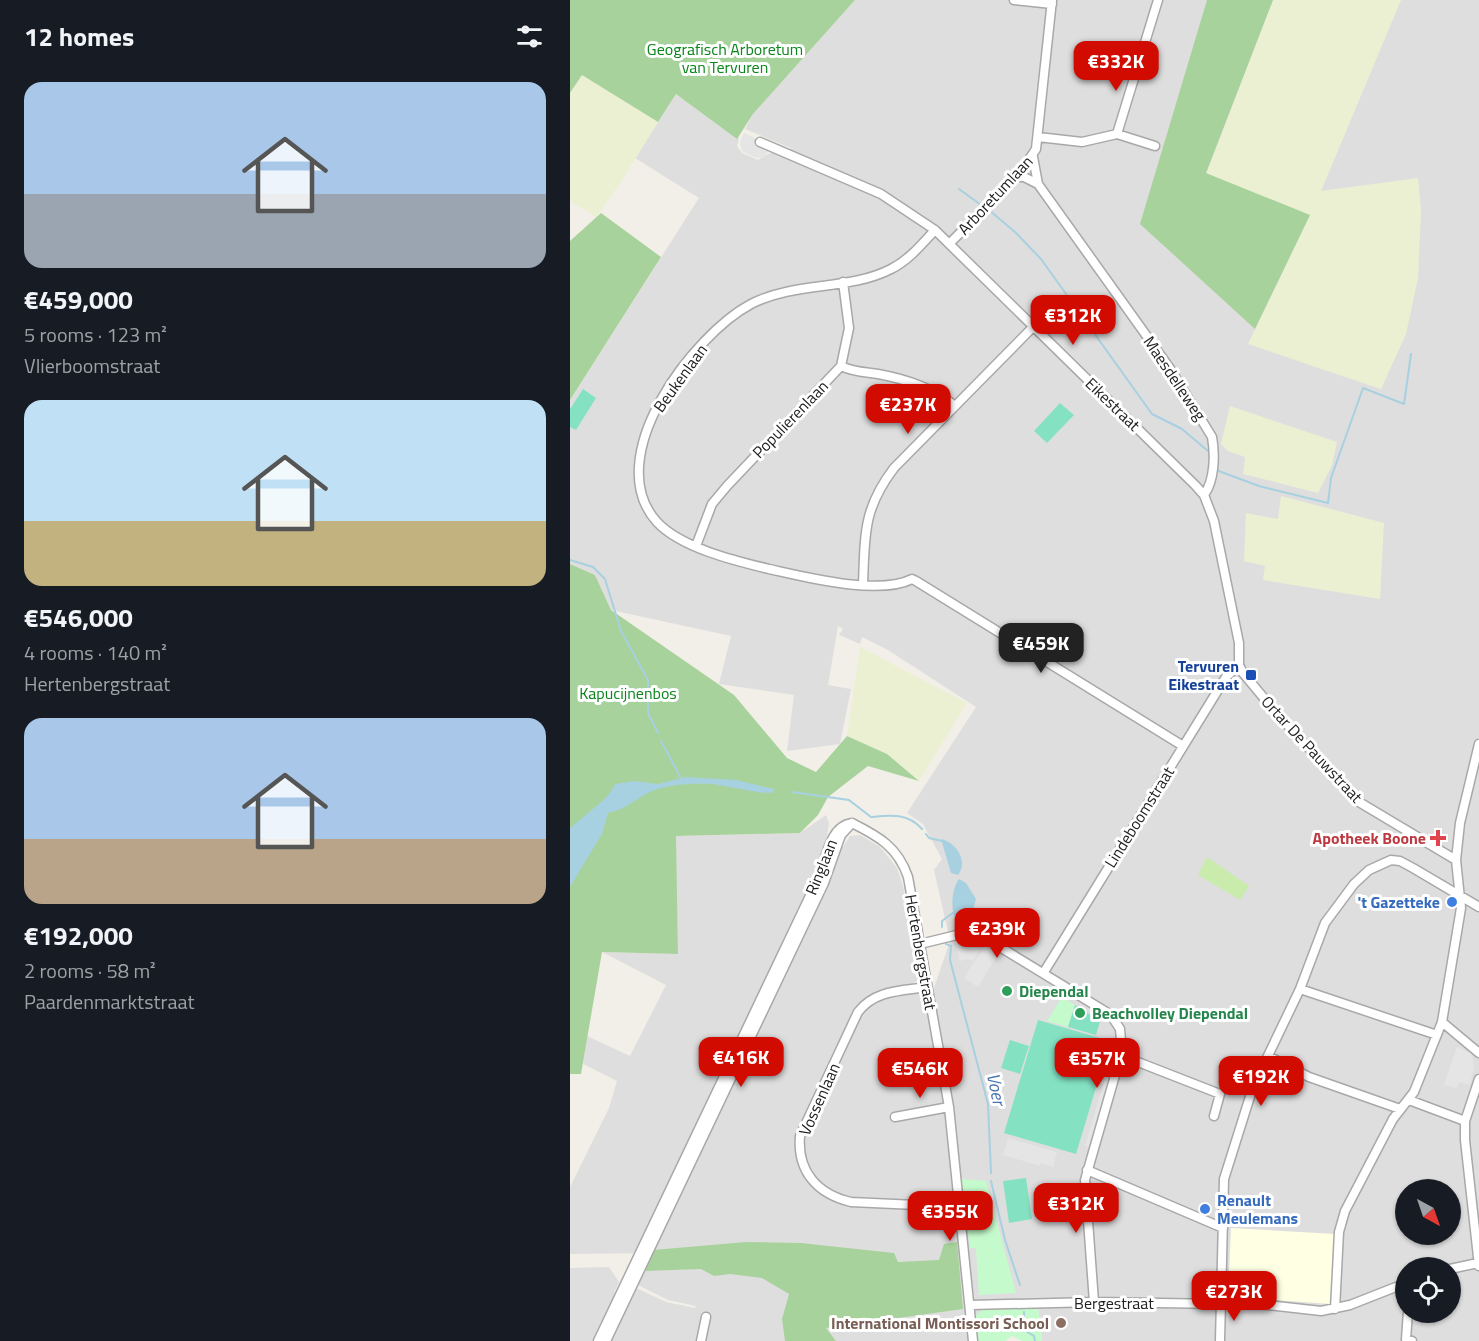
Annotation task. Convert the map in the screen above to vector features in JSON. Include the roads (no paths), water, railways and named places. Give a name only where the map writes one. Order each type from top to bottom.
[{"type":"street","name":"Arboretumlaan","points":[[950,243],[1033,157],[1038,137],[1052,2],[1014,0]]},
{"type":"street","points":[[1117,134],[1158,0]]},
{"type":"street","points":[[1038,137],[1082,142],[1117,134],[1155,146]]},
{"type":"street","name":"Eikestraat","points":[[760,142],[881,194],[935,230],[1204,495],[1214,521],[1239,643],[1239,664]]},
{"type":"street","name":"Maesdelleweg","points":[[1033,157],[1038,184],[1171,370],[1212,437],[1214,450],[1210,483],[1204,495]]},
{"type":"street","points":[[1016,177],[1024,177],[1038,184]]},
{"type":"street","name":"Beukenlaan","points":[[935,230],[893,269],[866,279],[788,290],[752,304],[734,315],[701,347],[656,407],[643,435],[638,458],[638,479],[656,521],[677,537],[696,546],[739,561],[804,577],[863,584],[900,585],[912,579],[1183,746]]},
{"type":"street","name":"Populierenlaan","points":[[696,546],[712,504],[726,486],[841,366],[849,328],[843,282]]},
{"type":"street","points":[[863,584],[865,535],[872,501],[894,468],[1034,326]]},
{"type":"street","points":[[841,366],[853,371],[902,379],[939,393],[955,406]]},
{"type":"street","name":"Lindeboomstraat","points":[[1044,972],[1226,678],[1239,664]]},
{"type":"street","name":"Ortar De Pauwstraat","points":[[1239,664],[1278,715],[1359,802],[1456,860]]},
{"type":"street","points":[[1335,1309],[1339,1232],[1345,1211],[1400,1108],[1409,1100],[1442,1022],[1461,908],[1456,860],[1460,823],[1479,744]]},
{"type":"street","name":"Hertenbergstraat","points":[[852,823],[886,842],[902,861],[908,877],[949,1107],[973,1341]]},
{"type":"street","name":"Ringlaan","points":[[598,1341],[818,879],[834,834],[844,824],[852,823]]},
{"type":"street","name":"Ringlaan","points":[[606,1341],[824,883],[841,835],[852,823]]},
{"type":"street","points":[[1220,1341],[1224,1179],[1253,1087],[1300,989],[1320,935],[1332,912],[1354,884],[1380,863],[1400,861],[1479,906]]},
{"type":"street","points":[[920,944],[950,935],[976,934],[1044,972],[1111,1015],[1122,1037],[1120,1054],[1085,1180],[1094,1302]]},
{"type":"street","name":"Vossenlaan","points":[[927,987],[877,995],[867,1000],[858,1012],[801,1136],[799,1155],[810,1178],[827,1194],[838,1199],[851,1202],[960,1207]]},
{"type":"street","points":[[1300,989],[1437,1035]]},
{"type":"street","points":[[1442,1022],[1479,1053]]},
{"type":"street","points":[[1120,1054],[1220,1094],[1214,1116]]},
{"type":"street","points":[[1268,1056],[1309,1077],[1400,1108]]},
{"type":"street","points":[[1461,1267],[1478,1264],[1465,1149],[1465,1121],[1479,1078]]},
{"type":"street","points":[[1409,1100],[1465,1121]]},
{"type":"street","points":[[895,1117],[949,1107]]},
{"type":"street","points":[[1087,1170],[1223,1228]]},
{"type":"street","name":"Bergestraat","points":[[970,1305],[1222,1302],[1322,1311],[1335,1309],[1395,1287]]},
{"type":"street","points":[[701,1341],[706,1317]]},
{"type":"street","points":[[1407,1323],[1406,1339],[1412,1341]]},
{"type":"water","points":[[686,777],[736,780],[774,789],[774,792],[763,793],[712,784],[696,784],[670,786],[648,793],[621,809],[608,813],[602,834],[570,887],[570,829],[602,802],[615,784],[634,781],[658,784]]},
{"type":"water","points":[[941,839],[952,844],[959,853],[962,864],[958,875],[951,873]]},
{"type":"water","points":[[959,879],[966,883],[976,899],[973,910],[964,917],[954,916],[953,912],[952,902]]},
{"type":"waterway","points":[[959,189],[981,205]]},
{"type":"waterway","points":[[989,210],[1015,232],[1041,259],[1152,414],[1182,429],[1208,451]]},
{"type":"waterway","points":[[1216,470],[1259,486],[1328,503],[1331,478],[1363,388],[1404,404],[1411,354]]},
{"type":"waterway","points":[[570,560],[593,567],[605,579],[621,631],[648,680],[648,713],[658,733]]},
{"type":"waterway","points":[[661,741],[682,780]]},
{"type":"waterway","name":"Voer","points":[[792,792],[849,800],[871,817],[905,818],[922,829]]},
{"type":"waterway","name":"Voer","points":[[926,834],[929,838],[942,841]]},
{"type":"waterway","name":"Voer","points":[[942,927],[942,921],[954,912]]},
{"type":"waterway","name":"Voer","points":[[946,944],[951,946],[950,960],[988,1104],[991,1173]]},
{"type":"waterway","name":"Voer","points":[[991,1181],[1005,1240],[1020,1285]]},
{"type":"waterway","name":"Voer","points":[[1024,1312],[1024,1330],[1034,1336],[1035,1341]]},
{"type":"place","name":"Tervuren Eikestraat","points":[[1251,675]]},
{"type":"place","name":"Apotheek Boone","points":[[1438,838]]},
{"type":"place","name":"'t Gazetteke","points":[[1452,902]]},
{"type":"place","name":"Diependal","points":[[1007,991]]},
{"type":"place","name":"Beachvolley Diependal","points":[[1080,1013]]},
{"type":"place","name":"Renault Meulemans","points":[[1205,1209]]},
{"type":"place","name":"International Montissori School","points":[[1061,1323]]},
{"type":"park label","name":"Geografisch Arboretum van Tervuren","points":[[725,58]]},
{"type":"park label","name":"Kapucijnenbos","points":[[628,693]]}]
